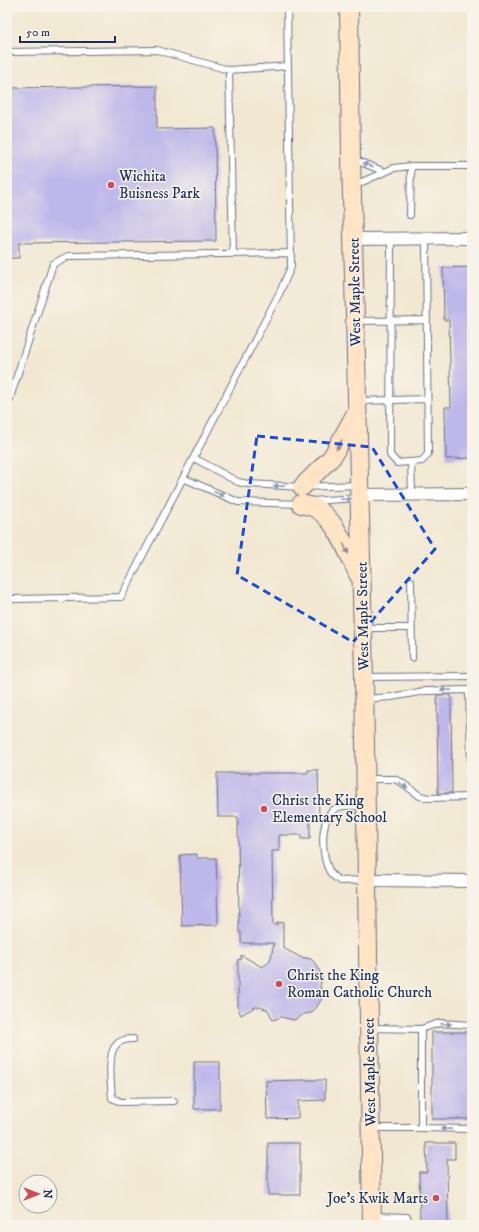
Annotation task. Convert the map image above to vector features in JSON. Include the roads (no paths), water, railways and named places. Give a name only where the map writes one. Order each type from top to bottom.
[{"type":"main road","name":"West Maple Street","points":[[349,7],[351,158],[364,677],[372,1220]]},
{"type":"main road","points":[[358,406],[332,458],[302,495],[313,508],[321,512],[334,525],[362,582]]},
{"type":"street","points":[[354,239],[472,238]]},
{"type":"street","points":[[360,493],[472,494]]},
{"type":"street","points":[[367,880],[472,881]]},
{"type":"lane","points":[[7,600],[121,597],[283,286],[291,268],[287,7]]},
{"type":"lane","points":[[7,52],[157,50],[229,70],[288,66]]},
{"type":"lane","points":[[229,70],[233,254]]},
{"type":"lane","points":[[351,158],[385,172]]},
{"type":"lane","points":[[410,215],[411,166]]},
{"type":"lane","points":[[352,187],[394,168],[411,166],[472,166]]},
{"type":"lane","points":[[391,239],[390,455],[397,463],[422,461],[428,454],[426,239]]},
{"type":"lane","points":[[7,404],[54,264],[68,256],[291,253]]},
{"type":"lane","points":[[356,320],[427,320]]},
{"type":"lane","points":[[358,406],[391,400],[427,399]]},
{"type":"lane","points":[[194,458],[238,482],[302,495],[313,500],[360,493]]},
{"type":"lane","points":[[411,462],[412,494]]},
{"type":"lane","points":[[183,478],[238,502],[302,495],[360,493]]},
{"type":"lane","points":[[411,581],[412,658]]},
{"type":"lane","points":[[363,628],[411,628]]},
{"type":"lane","points":[[364,677],[472,676]]},
{"type":"lane","points":[[364,699],[425,691],[467,690],[469,693],[472,794],[469,797],[429,798],[412,792],[401,782],[394,780],[365,779]]},
{"type":"lane","points":[[366,806],[339,807],[332,812],[326,820],[324,829],[325,857],[331,874],[340,881],[367,880]]},
{"type":"lane","points":[[369,1028],[421,1028],[439,1024],[472,1025]]},
{"type":"lane","points":[[421,1028],[421,1128]]},
{"type":"lane","points":[[133,1039],[125,1040],[115,1045],[111,1055],[112,1098],[121,1102],[174,1101]]},
{"type":"lane","points":[[371,1128],[472,1129]]},
{"type":"lane","points":[[372,1220],[407,1217],[411,1225]]},
{"type":"place","name":"Wichita Buisness Park","points":[[111,185]]},
{"type":"place","name":"Christ the King Elementary School","points":[[264,809]]},
{"type":"place","name":"Christ the King Roman Catholic Church","points":[[279,984]]},
{"type":"place","name":"Joe's Kwik Marts","points":[[436,1198]]}]
